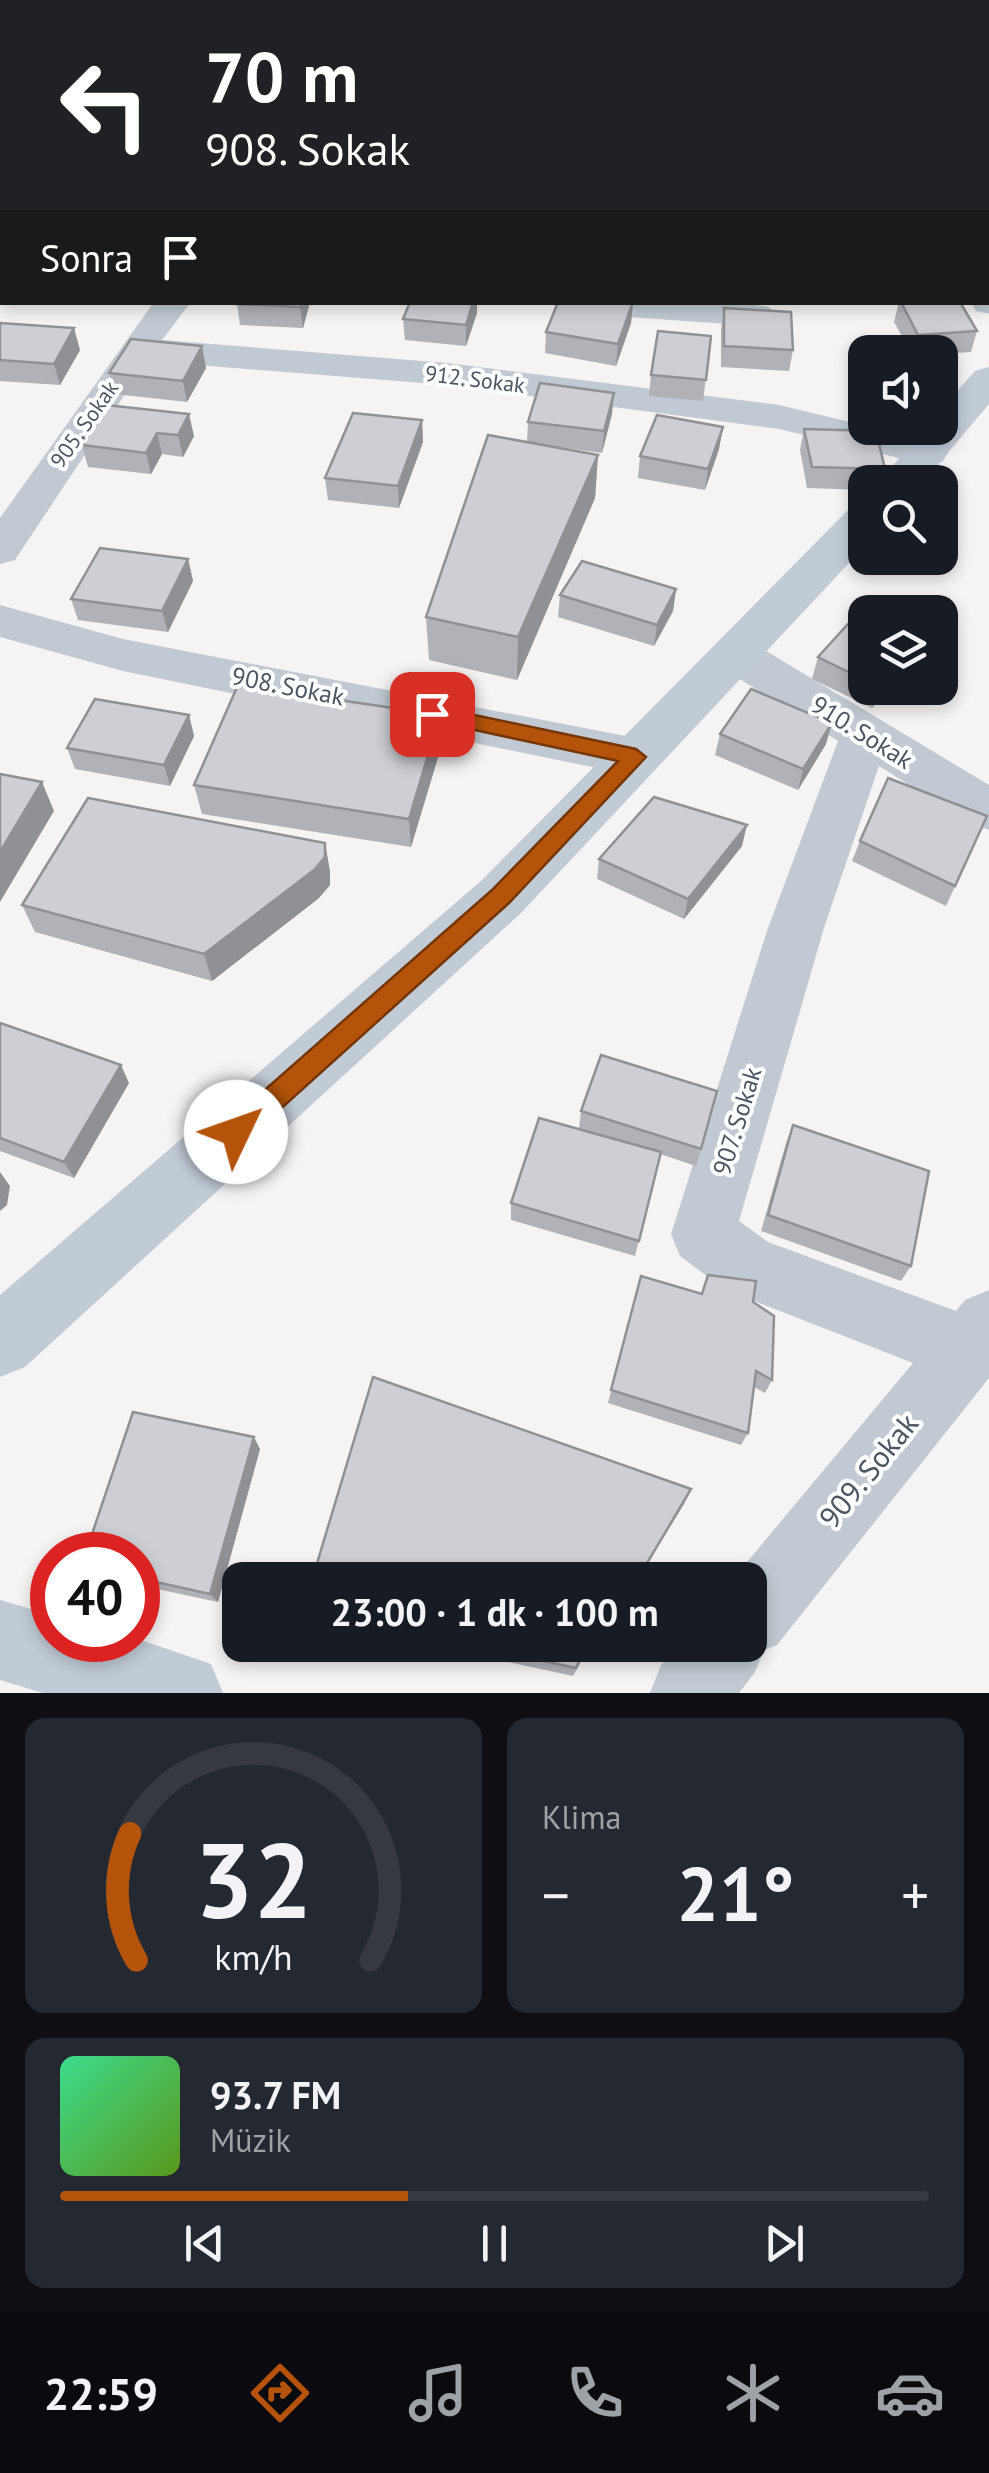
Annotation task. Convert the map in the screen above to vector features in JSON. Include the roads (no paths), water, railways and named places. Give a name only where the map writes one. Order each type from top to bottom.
[{"type":"street","name":"905. Sokak","points":[[0,550],[136,348],[171,305]]},
{"type":"street","points":[[614,305],[756,315]]},
{"type":"street","name":"912. Sokak","points":[[136,348],[446,374],[779,417],[906,465]]},
{"type":"street","points":[[917,465],[989,379]]},
{"type":"street","points":[[0,1342],[501,896],[848,537]]},
{"type":"street","name":"908. Sokak","points":[[0,622],[122,654],[636,757]]},
{"type":"street","name":"910. Sokak","points":[[735,654],[989,810]]},
{"type":"street","name":"907. Sokak","points":[[865,734],[796,928],[703,1234],[747,1266],[978,1337]]},
{"type":"street","name":"909. Sokak","points":[[767,1597],[978,1337]]},
{"type":"street","points":[[0,1640],[182,1693]]},
{"type":"street","points":[[689,1693],[714,1662]]}]
